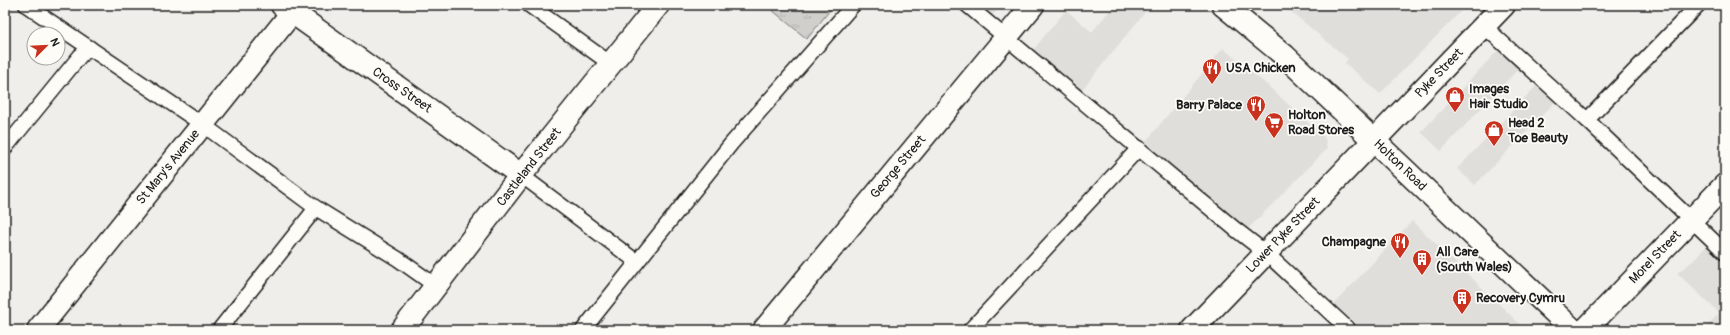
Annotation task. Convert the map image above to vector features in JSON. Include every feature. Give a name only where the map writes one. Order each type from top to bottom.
[{"type":"street","name":"Castleland Street","points":[[402,330],[521,175],[658,5]]},
{"type":"street","name":"George Street","points":[[764,330],[1033,5]]},
{"type":"street","name":"Holton Road","points":[[1223,5],[1285,56],[1573,330]]},
{"type":"street","name":"Pyke Street","points":[[1374,140],[1504,5]]},
{"type":"street","name":"St Mary's Avenue","points":[[38,330],[202,124],[291,7]]},
{"type":"street","name":"Cross Street","points":[[291,7],[521,175]]},
{"type":"street","name":"Lower Pyke Street","points":[[1192,330],[1374,140]]},
{"type":"street","name":"Morel Street","points":[[1585,330],[1725,184]]},
{"type":"lane","points":[[26,5],[202,124],[316,208],[398,258],[436,286]]},
{"type":"lane","points":[[529,5],[610,64]]},
{"type":"lane","points":[[584,330],[730,144],[853,5]]},
{"type":"lane","points":[[967,5],[1010,32],[1139,148],[1235,229],[1266,253],[1349,330]]},
{"type":"lane","points":[[1587,120],[1698,5]]},
{"type":"lane","points":[[1484,26],[1587,120],[1725,252]]},
{"type":"lane","points":[[5,148],[80,56],[90,48]]},
{"type":"lane","points":[[970,330],[1139,148]]},
{"type":"lane","points":[[521,175],[637,262]]},
{"type":"lane","points":[[218,330],[316,208]]},
{"type":"shaded area","points":[[979,5],[1001,5],[992,16]]},
{"type":"shaded area","points":[[1114,5],[1151,5],[1080,92],[1033,50],[1066,10],[1092,32]]},
{"type":"shaded area","points":[[1283,5],[1467,5],[1380,94],[1345,63],[1348,59]]},
{"type":"shaded area","points":[[1223,48],[1266,84],[1325,138],[1327,149],[1244,233],[1143,145]]},
{"type":"shaded area","name":"Images Hair Studio","points":[[1500,48],[1520,67],[1441,151],[1421,132]]},
{"type":"shaded area","name":"Head 2 Toe Beauty","points":[[1538,84],[1556,101],[1475,185],[1457,169]]},
{"type":"shaded area","points":[[1412,221],[1526,330],[1358,330],[1332,306]]},
{"type":"shaded area","points":[[1708,244],[1725,261],[1725,330],[1704,330],[1719,313],[1677,273],[1694,260]]},
{"type":"green space","points":[[766,5],[834,5],[807,39]]},
{"type":"place","name":"USA Chicken","points":[[1212,85]]},
{"type":"place","name":"Images Hair Studio","points":[[1455,113]]},
{"type":"place","name":"Barry Palace","points":[[1256,122]]},
{"type":"place","name":"Holton Road Stores","points":[[1274,139]]},
{"type":"place","name":"Head 2 Toe Beauty","points":[[1494,147]]},
{"type":"place","name":"Champagne","points":[[1400,259]]},
{"type":"place","name":"All Care (South Wales)","points":[[1422,276]]},
{"type":"place","name":"Recovery Cymru","points":[[1462,315]]}]
